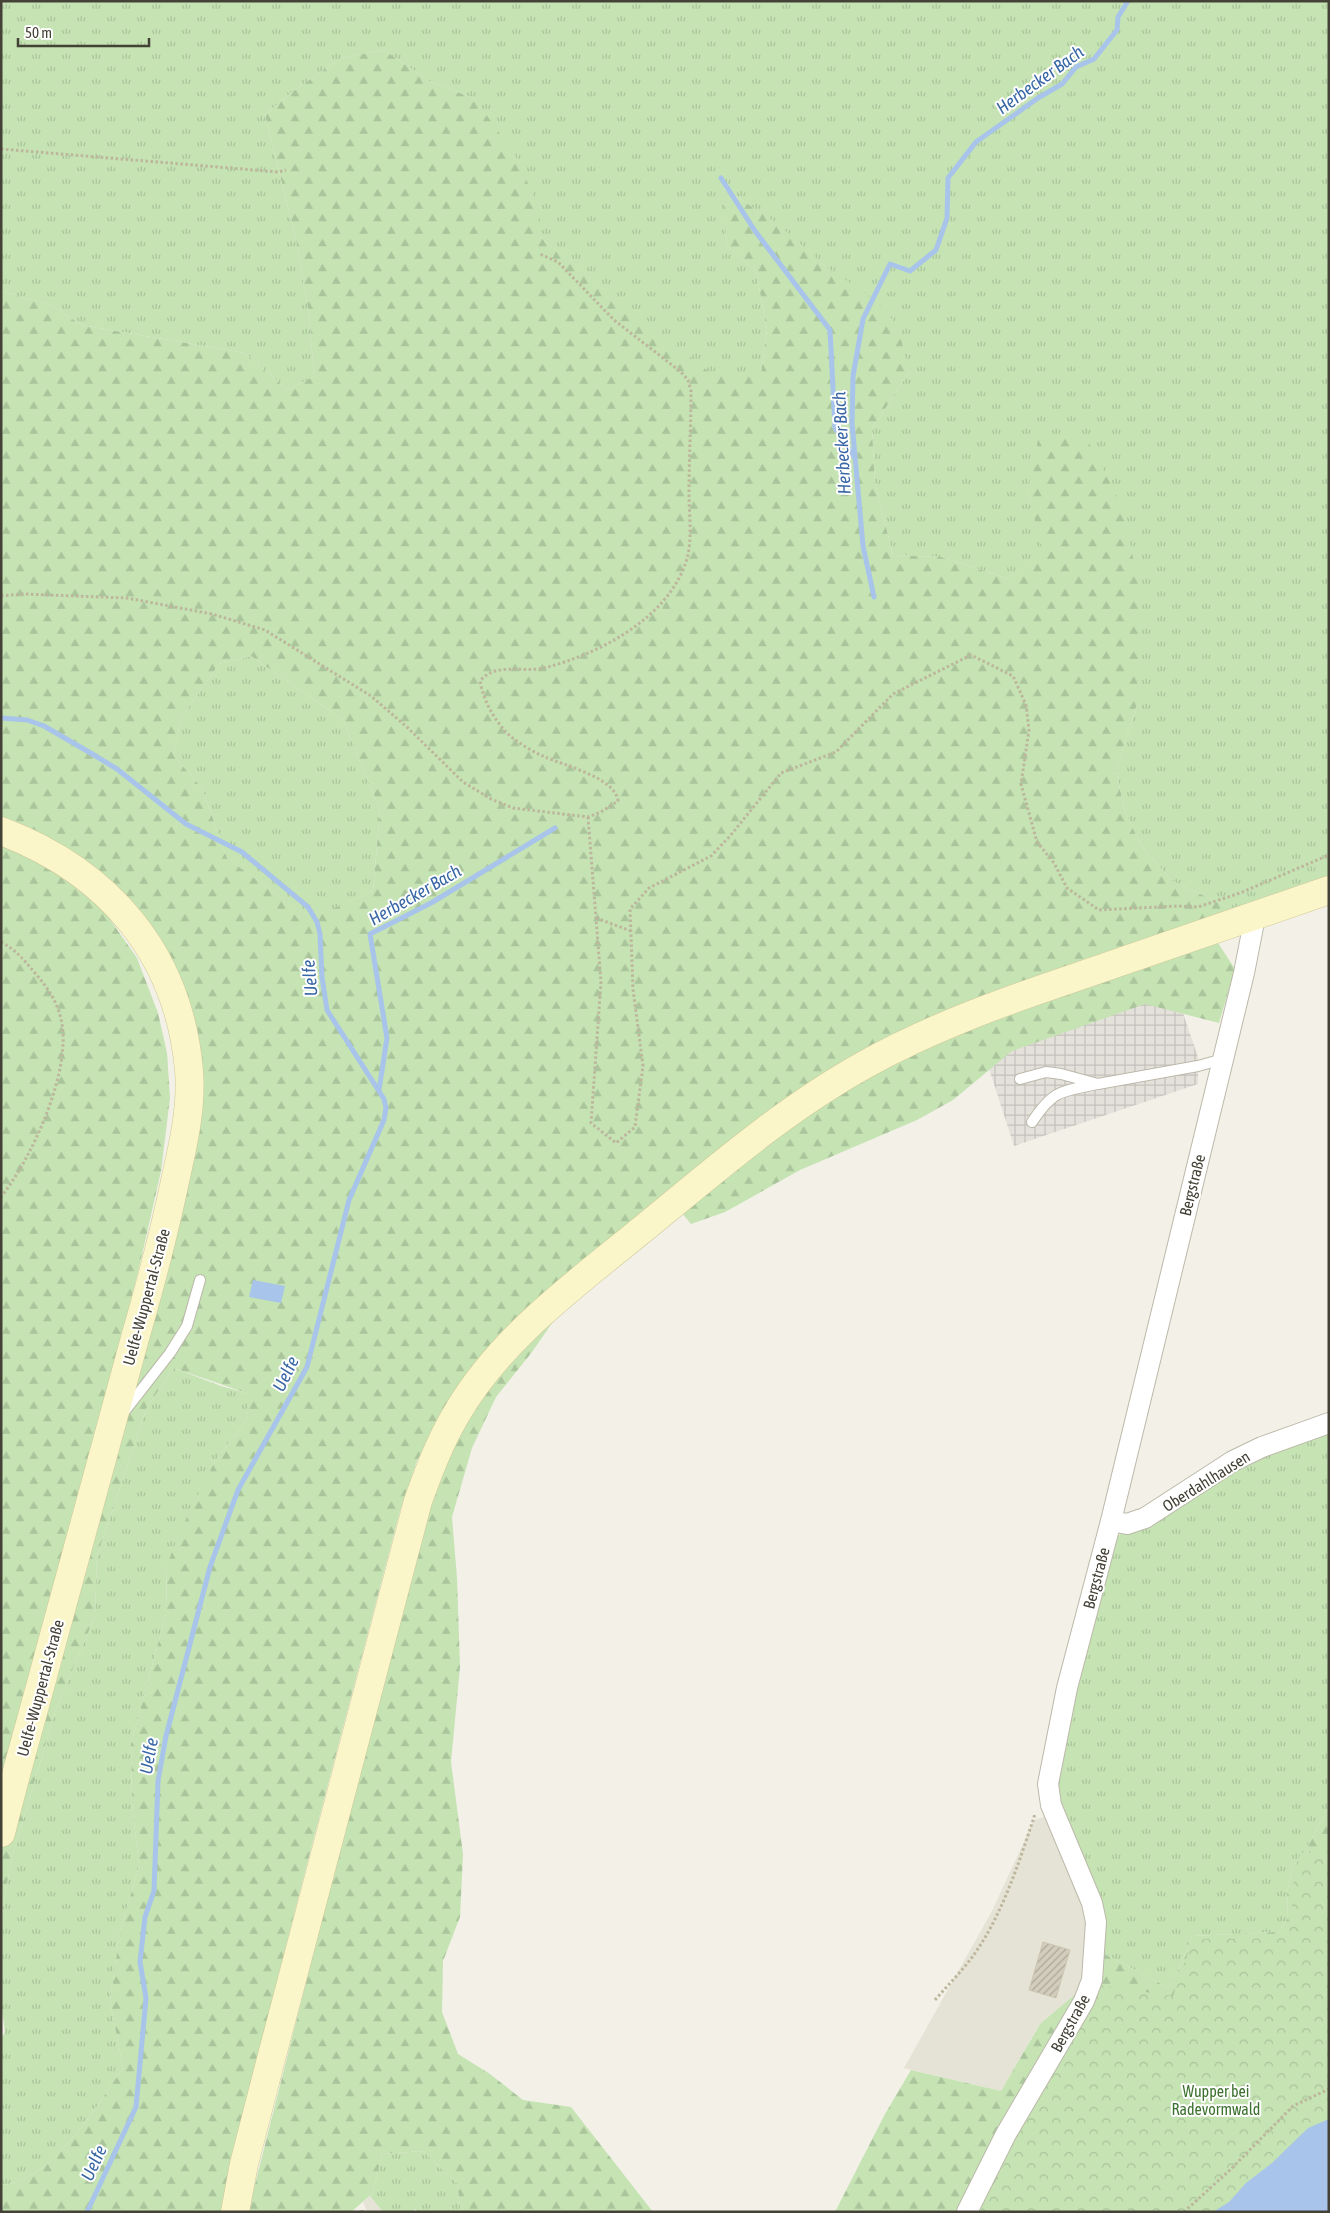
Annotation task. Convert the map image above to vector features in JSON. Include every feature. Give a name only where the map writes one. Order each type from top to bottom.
[{"type":"main road","name":"Uelfe-Wuppertal-Straße","points":[[1,830],[25,840],[70,866],[93,882],[118,906],[143,936],[167,979],[184,1041],[189,1072],[189,1095],[181,1153],[156,1262],[1,1833]]},
{"type":"main road","points":[[235,2212],[267,2072],[418,1501],[428,1472],[449,1428],[486,1370],[531,1323],[627,1242],[780,1120],[851,1072],[916,1038],[980,1012],[1329,890]]},
{"type":"street","name":"Bergstraße","points":[[967,2212],[1006,2134],[1084,2001],[1092,1980],[1096,1922],[1092,1903],[1051,1805],[1048,1784],[1067,1688],[1111,1521],[1250,946],[1253,927],[1251,917]]},
{"type":"street","name":"Oberdahlhausen","points":[[1111,1521],[1127,1524],[1145,1518],[1233,1461],[1262,1447],[1329,1423]]},
{"type":"lane","points":[[1032,1122],[1044,1104],[1059,1092],[1198,1066],[1223,1059]]},
{"type":"lane","points":[[1020,1079],[1046,1072],[1098,1084]]},
{"type":"lane","points":[[111,1428],[170,1353],[187,1326],[200,1280]]},
{"type":"path","points":[[1,149],[278,172],[286,170]]},
{"type":"path","points":[[1,596],[23,594],[127,598],[212,614],[266,630],[371,696],[423,742],[463,782],[491,799],[513,808],[588,817],[601,812],[618,801],[614,792],[594,776],[544,756],[514,739],[492,712],[483,694],[480,682],[491,672],[542,668],[558,664],[594,648],[634,626],[656,608],[675,586],[686,562],[690,539],[691,391],[688,380],[680,372],[614,320],[558,262],[540,254]]},
{"type":"path","points":[[588,817],[602,982],[591,1123],[616,1143],[635,1127],[643,1066],[633,989],[630,909],[649,888],[711,856],[730,836],[781,773],[836,752],[893,694],[971,655],[1013,676],[1026,706],[1029,730],[1021,784],[1037,842],[1054,863],[1068,888],[1099,910],[1177,906],[1198,908],[1240,893],[1329,855]]},
{"type":"path","points":[[596,918],[631,931]]},
{"type":"path","points":[[1,942],[22,957],[54,999],[62,1020],[62,1038],[56,1082],[40,1132],[1,1197]]},
{"type":"path","points":[[935,2000],[973,1956],[984,1938],[1016,1873],[1036,1812],[1048,1784]]},
{"type":"path","points":[[1184,2212],[1293,2106],[1329,2089]]},
{"type":"shaded area","points":[[1172,981],[1198,1057],[1198,1084],[1014,1146],[983,1050]]},
{"type":"shaded area","points":[[1054,1814],[1081,1876],[1092,1980],[1039,2025],[1001,2091],[904,2068],[992,1911],[1034,1820]]},
{"type":"shaded area","points":[[370,2196],[383,2212],[367,2212],[363,2202]]},
{"type":"green space","points":[[1,1],[1329,1],[1329,879],[1237,911],[1172,881],[1141,845],[1125,812],[1116,771],[1136,707],[1028,489],[1044,558],[1006,578],[941,557],[893,555],[875,483],[872,429],[909,372],[826,267],[774,222],[724,188],[727,246],[756,271],[767,330],[761,373],[709,373],[540,237],[540,210],[475,99],[429,81],[384,50],[341,58],[292,92],[265,115],[295,235],[309,314],[314,376],[288,390],[245,353],[81,325],[53,306],[1,291]]},
{"type":"green space","points":[[384,50],[429,81],[475,99],[515,155],[540,210],[540,237],[709,372],[761,373],[767,330],[756,271],[727,246],[723,188],[778,224],[826,267],[873,298],[898,326],[909,372],[872,429],[875,483],[893,555],[941,557],[1006,578],[1043,558],[1028,489],[1039,436],[1088,441],[1122,505],[1142,601],[1136,707],[1116,771],[1125,812],[1141,845],[1172,881],[1237,911],[772,1110],[495,1339],[453,1393],[417,1461],[400,1511],[235,2144],[221,2212],[1,2212],[1,2185],[20,2181],[38,2171],[55,2157],[86,2121],[123,2068],[110,2001],[120,1931],[139,1866],[132,1803],[131,1744],[166,1614],[167,1565],[180,1531],[214,1463],[247,1419],[249,1394],[174,1368],[147,1407],[97,1556],[95,1616],[56,1709],[11,1861],[1,1919],[1,1833],[189,1095],[143,936],[1,831],[1,291],[53,306],[81,325],[245,353],[288,390],[314,376],[309,314],[295,235],[265,115],[292,92],[341,58]],"holes":[[[251,656],[343,720],[380,810],[373,891],[301,923],[283,899],[227,858],[202,788],[173,755],[181,718],[219,664]]]},
{"type":"green space","points":[[251,656],[343,720],[380,810],[373,891],[301,924],[283,899],[227,858],[202,788],[173,755],[181,718],[219,664]]},
{"type":"green space","points":[[1,840],[63,873],[104,911],[137,958],[158,1013],[167,1053],[170,1098],[161,1171],[139,1268],[92,1456],[1,1778]]},
{"type":"green space","points":[[1218,943],[1235,969],[1219,1023],[1145,1004],[1012,1051],[953,1100],[917,1120],[800,1170],[725,1212],[691,1224],[682,1213],[770,1142],[865,1077],[954,1036],[1045,1002]]},
{"type":"green space","points":[[568,1300],[532,1352],[496,1397],[472,1448],[452,1517],[457,1578],[460,1667],[451,1762],[463,1854],[460,1917],[443,1961],[442,2012],[458,2054],[490,2074],[523,2100],[571,2107],[653,2212],[461,2212],[457,2183],[423,2151],[382,2154],[373,2193],[351,2212],[248,2212],[425,1512],[469,1414],[511,1357]]},
{"type":"green space","points":[[174,1368],[221,1386],[250,1394],[247,1419],[214,1463],[167,1565],[166,1614],[131,1744],[132,1803],[139,1866],[120,1931],[110,2001],[123,2068],[86,2121],[55,2157],[20,2181],[1,2185],[1,2039],[5,2032],[1,2002],[1,1919],[11,1861],[56,1709],[95,1616],[97,1556],[147,1407]]},
{"type":"green space","points":[[1329,1424],[1329,1806],[1306,1849],[1293,1866],[1287,1893],[1288,1918],[1278,1932],[1192,1936],[1169,1988],[1097,1950],[1056,1814],[1056,1757],[1110,1539],[1139,1526],[1189,1491]]},
{"type":"green space","name":"Wupper bei Radevormwald","points":[[1329,1806],[1329,2119],[1213,2212],[835,2212],[885,2114],[911,2070],[1001,2091],[1040,2024],[1092,1980],[1097,1950],[1169,1988],[1192,1936],[1278,1932],[1288,1918],[1287,1893],[1293,1866],[1306,1849]]},
{"type":"green space","name":"Wupper bei Radevormwald","points":[[1302,1851],[1329,1852],[1329,2212],[980,2212],[1033,2106],[1098,1985],[1173,1996],[1193,1939],[1289,1938],[1295,1866]]},
{"type":"green space","points":[[423,2151],[457,2183],[461,2212],[418,2212],[415,2209],[413,2212],[383,2212],[370,2196],[373,2193],[382,2154]]},
{"type":"water","points":[[253,1280],[285,1286],[281,1303],[249,1297]]},
{"type":"water","points":[[1329,2119],[1329,2212],[1213,2212],[1229,2202],[1246,2183],[1272,2163],[1308,2128]]},
{"type":"building","points":[[1043,1942],[1070,1950],[1056,1998],[1029,1990]]},
{"type":"waterway","name":"Herbecker Bach","points":[[874,597],[863,546],[852,423],[853,376],[863,319],[890,264],[910,271],[936,250],[947,218],[948,178],[976,142],[1038,98],[1062,84],[1076,67],[1094,59],[1117,30],[1118,17],[1128,1]]},
{"type":"waterway","points":[[721,178],[755,231],[830,330],[835,428],[854,457]]},
{"type":"waterway","name":"Uelfe","points":[[1,718],[27,720],[44,726],[117,769],[186,824],[242,852],[308,907],[317,922],[320,934],[322,977],[327,1010],[384,1099],[386,1108],[384,1120],[349,1200],[307,1367],[238,1490],[210,1567],[166,1736],[158,1781],[154,1891],[145,1917],[140,1962],[146,1998],[136,2107],[87,2212]]},
{"type":"waterway","name":"Herbecker Bach","points":[[379,1090],[387,1038],[370,934],[431,903],[555,828]]}]
